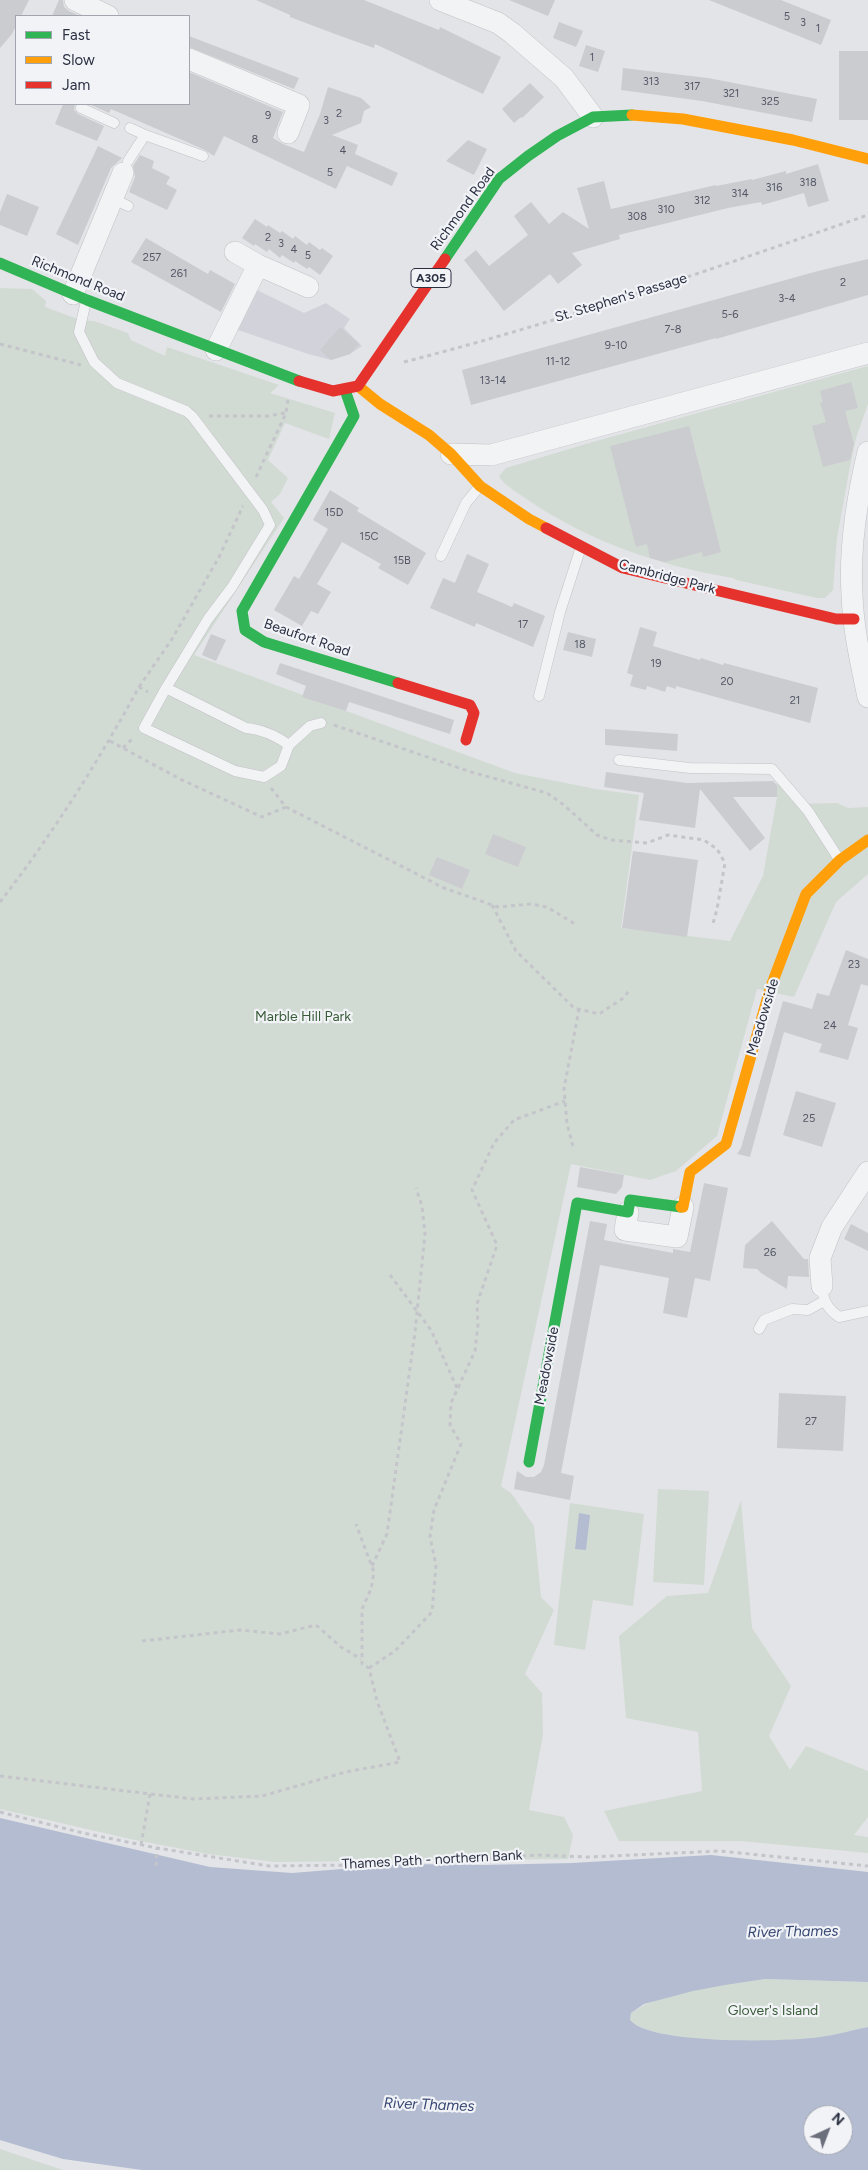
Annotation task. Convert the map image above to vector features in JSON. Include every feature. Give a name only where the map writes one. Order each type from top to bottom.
[{"type":"street","points":[[75,0],[106,15]]},
{"type":"street","points":[[440,0],[498,23],[512,33],[564,78],[593,117]]},
{"type":"street","points":[[190,59],[299,105],[288,133]]},
{"type":"street","name":"Richmond Road","points":[[0,263],[80,297],[294,379],[333,391],[345,390],[358,386],[370,371],[499,179],[550,141],[593,117],[640,114],[683,118],[793,140],[868,159]]},
{"type":"street","points":[[80,297],[120,202],[126,167]]},
{"type":"street","points":[[235,252],[308,287]]},
{"type":"street","points":[[216,350],[258,264]]},
{"type":"street","points":[[451,454],[492,454],[868,353]]},
{"type":"street","name":"Cambridge Park","points":[[358,386],[380,404],[429,435],[451,454],[480,486],[529,519],[623,568],[836,619],[854,619]]},
{"type":"street","name":"Beaufort Road","points":[[345,390],[354,416],[242,612],[245,630],[264,642],[470,705],[474,714],[466,740]]},
{"type":"street","points":[[868,452],[858,492],[854,535],[860,594],[854,619],[868,697]]},
{"type":"street","name":"Meadowside","points":[[529,1462],[577,1203],[628,1212],[625,1230],[678,1238],[690,1172],[726,1144],[770,989],[806,894],[840,860],[868,840]]},
{"type":"street","points":[[823,1294],[820,1258],[832,1227],[868,1172]]},
{"type":"street","points":[[628,1212],[630,1200],[683,1207]]},
{"type":"lane","points":[[82,105],[81,108],[114,124]]},
{"type":"lane","points":[[130,128],[203,156]]},
{"type":"lane","points":[[126,167],[145,135]]},
{"type":"lane","points":[[80,297],[79,332],[94,362],[117,383],[192,416],[263,510],[270,525],[232,587],[208,618],[144,728],[235,771],[264,777],[281,766],[289,745],[310,726],[321,724]]},
{"type":"lane","points":[[441,556],[466,503],[480,486]]},
{"type":"lane","points":[[539,696],[560,612],[582,546]]},
{"type":"lane","points":[[166,688],[246,728],[258,729],[289,745]]},
{"type":"lane","points":[[619,760],[690,768],[772,769],[808,811],[840,860]]},
{"type":"lane","points":[[759,1328],[764,1320],[792,1309],[808,1310],[823,1294],[831,1311],[839,1317],[868,1311]]},
{"type":"path","name":"St. Stephen's Passage","points":[[401,363],[474,344],[682,279],[868,215]]},
{"type":"path","points":[[0,344],[83,365],[94,362]]},
{"type":"path","points":[[0,902],[26,868],[110,741],[139,687],[182,623],[219,557],[286,413],[294,379]]},
{"type":"path","points":[[192,416],[268,416],[286,413]]},
{"type":"path","points":[[139,687],[160,698]]},
{"type":"path","points":[[321,724],[338,725],[471,772],[547,793],[564,805],[597,836],[611,840],[646,844],[668,835],[704,840],[717,849],[725,863],[718,909],[712,927]]},
{"type":"path","points":[[110,741],[180,779],[262,817],[286,807]]},
{"type":"path","points":[[264,777],[286,807],[444,888],[498,907],[531,904],[547,907],[575,924]]},
{"type":"path","points":[[492,905],[516,951],[574,1008],[599,1014],[625,997],[628,991]]},
{"type":"path","points":[[573,1146],[567,1124],[564,1089],[579,1010]]},
{"type":"path","points":[[369,1668],[395,1650],[432,1612],[436,1565],[430,1537],[434,1510],[460,1444],[450,1424],[451,1403],[476,1351],[477,1304],[497,1245],[472,1190],[494,1143],[514,1120],[565,1101]]},
{"type":"path","points":[[372,1567],[387,1534],[405,1416],[425,1234],[422,1206],[416,1188]]},
{"type":"path","points":[[390,1275],[431,1330],[457,1389]]},
{"type":"path","points":[[0,1776],[193,1799],[262,1796],[346,1772],[400,1762],[377,1701],[369,1668],[362,1664],[362,1609],[374,1572],[356,1524]]},
{"type":"path","points":[[142,1641],[240,1630],[280,1634],[316,1625],[341,1647],[362,1660]]},
{"type":"path","points":[[141,1845],[150,1794]]},
{"type":"path","name":"Thames Path - northern Bank","points":[[0,1812],[141,1845],[269,1866],[353,1865],[417,1858],[465,1860],[536,1855],[589,1857],[720,1852],[868,1866]]},
{"type":"path","points":[[156,1866],[157,1848]]},
{"type":"shaded area","points":[[257,290],[304,313],[326,303],[350,319],[344,328],[362,346],[350,354],[331,360],[238,330]]},
{"type":"green space","name":"Marble Hill Park","points":[[0,288],[32,289],[46,301],[45,307],[80,320],[94,321],[128,333],[131,340],[165,356],[167,347],[279,385],[270,393],[335,413],[329,439],[285,423],[268,460],[288,478],[280,494],[271,502],[284,518],[194,655],[515,773],[596,789],[639,795],[621,928],[730,941],[763,876],[777,797],[777,781],[796,804],[837,803],[848,808],[868,807],[868,874],[836,902],[794,997],[757,989],[717,1136],[676,1171],[650,1180],[571,1164],[501,1486],[512,1494],[534,1526],[541,1597],[554,1610],[525,1674],[542,1693],[543,1735],[529,1810],[564,1817],[573,1835],[568,1859],[275,1862],[208,1854],[130,1839],[0,1809]]},
{"type":"green space","points":[[868,366],[868,404],[856,438],[850,466],[837,538],[833,590],[825,598],[817,598],[679,567],[626,550],[601,540],[552,515],[512,490],[499,476],[506,468],[589,443]]},
{"type":"green space","points":[[658,1489],[709,1491],[704,1585],[653,1582]]},
{"type":"green space","points":[[741,1500],[752,1628],[791,1686],[769,1736],[790,1770],[806,1746],[868,1771],[868,1817],[854,1835],[868,1837],[868,1853],[740,1841],[619,1841],[604,1811],[702,1791],[698,1732],[626,1718],[619,1636],[667,1596],[708,1593]]},
{"type":"green space","points":[[570,1503],[644,1514],[633,1606],[593,1600],[585,1650],[554,1645]]},
{"type":"green space","name":"Glover's Island","points":[[765,1979],[868,1982],[868,2027],[803,2039],[750,2041],[691,2038],[664,2034],[643,2028],[630,2020],[631,2013],[660,1999],[714,1986]]},
{"type":"green space","points":[[0,2149],[63,2170],[0,2170]]},
{"type":"water","points":[[579,1513],[590,1515],[586,1550],[575,1549]]},
{"type":"water","name":"River Thames","points":[[0,1818],[210,1867],[292,1873],[405,1864],[572,1863],[711,1855],[868,1872],[868,1982],[765,1979],[725,1985],[644,2004],[631,2013],[630,2020],[643,2028],[663,2034],[720,2040],[803,2039],[868,2027],[868,2170],[142,2170],[63,2159],[0,2140]]},
{"type":"building","points":[[0,0],[29,0],[22,15],[15,15],[15,28],[0,48]]},
{"type":"building","points":[[59,0],[63,0],[64,7],[78,15],[52,15]]},
{"type":"building","points":[[256,0],[364,0],[439,30],[440,27],[501,57],[483,94],[375,44],[374,48],[335,34],[290,17],[290,15]]},
{"type":"building","points":[[509,0],[555,0],[548,16]]},
{"type":"building","points":[[709,0],[781,0],[831,20],[821,45]]},
{"type":"building","points":[[559,22],[583,31],[576,47],[553,38]]},
{"type":"building","points":[[190,36],[299,78],[294,89],[190,47]]},
{"type":"building","points":[[586,45],[605,51],[598,72],[579,66]]},
{"type":"building","points":[[839,51],[868,51],[868,120],[839,120]]},
{"type":"building","points":[[623,68],[708,78],[817,99],[812,122],[702,101],[621,90]]},
{"type":"building","points":[[190,72],[283,112],[273,138],[304,152],[320,114],[328,87],[361,98],[371,107],[364,111],[361,123],[332,135],[358,145],[355,154],[398,173],[392,186],[347,166],[336,189],[224,136],[214,156],[205,150],[111,109],[109,113],[91,105],[190,105]]},
{"type":"building","points":[[530,83],[544,97],[514,123],[502,109]]},
{"type":"building","points":[[63,105],[75,105],[74,110],[78,114],[104,126],[97,141],[55,124]]},
{"type":"building","points":[[468,140],[487,149],[474,175],[446,161]]},
{"type":"building","points":[[98,146],[122,158],[111,168],[78,245],[56,234]]},
{"type":"building","points":[[140,155],[154,161],[152,168],[170,177],[166,184],[177,190],[167,210],[129,192],[135,177],[133,166]]},
{"type":"building","points":[[818,164],[829,201],[808,207],[804,193],[762,205],[761,202],[728,208],[619,235],[620,239],[572,253],[582,265],[558,284],[550,274],[504,311],[464,260],[476,250],[489,266],[528,235],[514,216],[531,202],[549,224],[563,212],[589,229],[577,188],[604,181],[611,209],[716,185],[752,180],[786,171],[786,174]]},
{"type":"building","points":[[7,194],[39,207],[27,236],[0,225],[0,212]]},
{"type":"building","points":[[255,219],[280,233],[282,231],[293,239],[295,236],[307,245],[309,242],[320,250],[322,248],[333,256],[320,275],[309,267],[307,269],[282,255],[280,258],[269,249],[267,252],[255,244],[254,246],[242,238]]},
{"type":"building","points":[[146,238],[208,274],[210,270],[235,284],[221,312],[131,262]]},
{"type":"building","points":[[868,259],[868,295],[716,339],[471,405],[462,370],[818,271]]},
{"type":"building","points":[[340,327],[359,344],[350,354],[331,360],[320,350]]},
{"type":"building","points":[[851,382],[858,408],[845,411],[854,444],[850,460],[823,467],[812,426],[826,422],[820,403],[823,402],[820,391]]},
{"type":"building","points":[[689,426],[721,552],[703,557],[702,552],[665,562],[650,558],[647,544],[636,547],[610,446]]},
{"type":"building","points":[[330,490],[359,508],[357,511],[426,553],[408,585],[378,568],[381,564],[342,542],[317,584],[331,592],[318,614],[311,611],[302,626],[274,610],[294,576],[299,579],[328,529],[313,520]]},
{"type":"building","points":[[467,554],[489,564],[477,592],[512,607],[514,603],[545,616],[533,647],[476,623],[475,627],[430,608],[443,578],[455,583]]},
{"type":"building","points":[[640,627],[657,632],[653,646],[700,660],[701,658],[723,665],[724,663],[818,688],[810,723],[676,686],[676,689],[667,686],[665,692],[647,686],[646,690],[630,686],[633,675],[627,673]]},
{"type":"building","points":[[568,632],[596,639],[592,657],[563,650]]},
{"type":"building","points":[[211,634],[226,640],[216,661],[202,655]]},
{"type":"building","points":[[280,663],[454,720],[450,734],[349,702],[346,711],[302,697],[306,686],[276,674]]},
{"type":"building","points":[[605,729],[678,734],[677,751],[605,745]]},
{"type":"building","points":[[606,772],[687,783],[773,781],[777,785],[777,797],[733,797],[765,838],[750,851],[700,789],[695,828],[639,820],[644,793],[604,787]]},
{"type":"building","points":[[493,834],[526,847],[518,867],[485,854]]},
{"type":"building","points":[[633,851],[698,860],[687,937],[622,928]]},
{"type":"building","points":[[437,857],[470,870],[462,889],[429,875]]},
{"type":"building","points":[[846,950],[868,959],[868,986],[861,984],[848,1025],[858,1028],[848,1060],[819,1052],[822,1044],[784,1032],[750,1157],[737,1154],[741,1148],[783,1001],[812,1009],[817,993],[829,996]]},
{"type":"building","points":[[796,1091],[836,1103],[822,1147],[783,1135]]},
{"type":"building","points":[[580,1167],[624,1175],[622,1187],[616,1194],[577,1187]]},
{"type":"building","points":[[704,1183],[728,1188],[710,1281],[695,1278],[687,1318],[663,1313],[669,1278],[600,1265],[561,1473],[574,1476],[570,1500],[514,1489],[517,1471],[526,1477],[534,1477],[541,1472],[544,1465],[590,1221],[607,1224],[604,1240],[673,1253],[673,1249],[690,1252]]},
{"type":"building","points":[[772,1221],[804,1259],[808,1259],[809,1277],[788,1276],[787,1289],[757,1269],[743,1268],[745,1245]]},
{"type":"building","points":[[851,1224],[868,1233],[868,1251],[844,1239]]},
{"type":"building","points":[[779,1393],[846,1396],[843,1451],[777,1448]]},
{"type":"traffic: fast","points":[[445,259],[499,179],[528,156],[557,136],[593,117],[632,115]]},
{"type":"traffic: fast","points":[[0,263],[87,300],[299,381]]},
{"type":"traffic: fast","points":[[345,390],[354,416],[242,611],[245,630],[264,642],[398,683]]},
{"type":"traffic: fast","points":[[529,1462],[577,1203],[628,1212],[630,1200],[681,1207]]},
{"type":"traffic: slow","points":[[632,115],[683,119],[793,140],[868,159]]},
{"type":"traffic: slow","points":[[358,386],[380,404],[429,435],[451,454],[480,486],[529,519],[546,528]]},
{"type":"traffic: slow","points":[[681,1207],[683,1207],[690,1172],[726,1144],[770,989],[806,894],[840,860],[868,840]]},
{"type":"traffic: jam","points":[[299,381],[333,391],[358,386],[445,259]]},
{"type":"traffic: jam","points":[[546,528],[623,568],[836,619],[854,619]]},
{"type":"traffic: jam","points":[[398,683],[470,705],[474,713],[466,740]]}]
